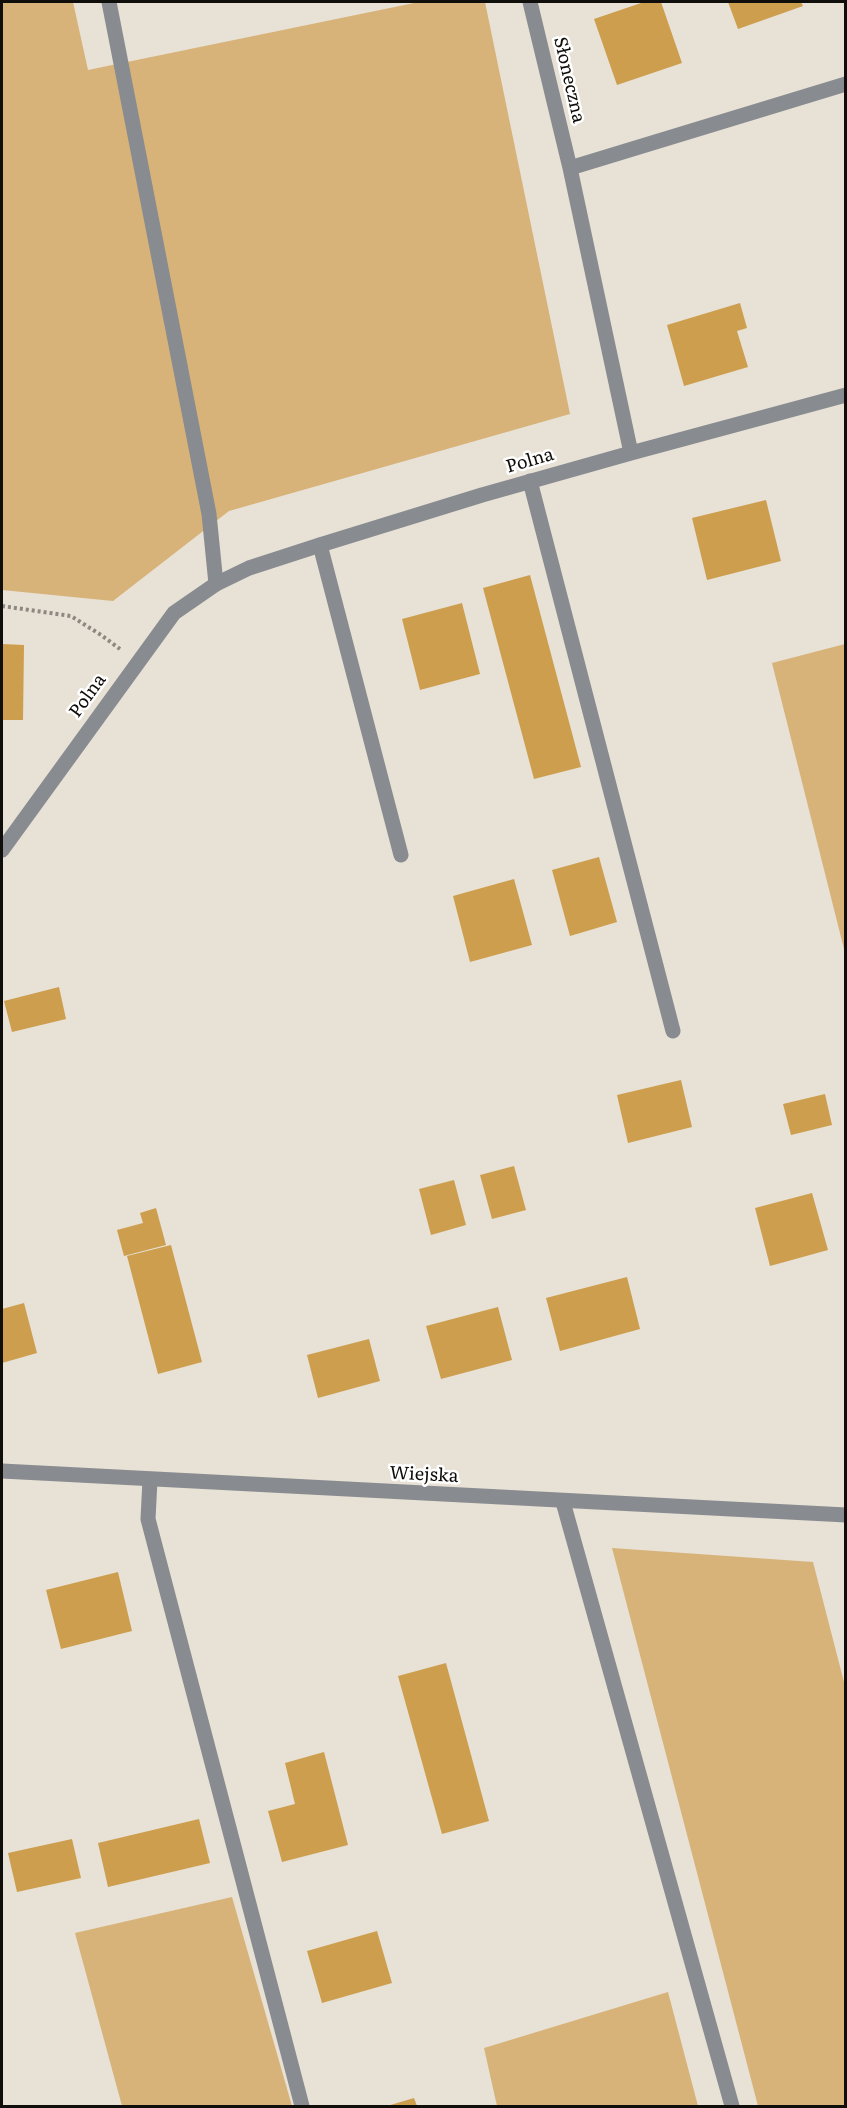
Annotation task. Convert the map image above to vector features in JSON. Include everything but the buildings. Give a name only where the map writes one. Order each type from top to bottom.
[{"type":"street","points":[[109,2],[209,514],[216,584]]},
{"type":"street","name":"Słoneczna","points":[[530,2],[570,168]]},
{"type":"street","points":[[632,453],[570,168],[846,84]]},
{"type":"street","name":"Polna","points":[[2,850],[174,613],[216,584],[249,568],[530,482],[846,395]]},
{"type":"street","points":[[530,482],[673,1031]]},
{"type":"street","points":[[320,545],[401,855]]},
{"type":"street","name":"Wiejska","points":[[2,1472],[846,1515]]},
{"type":"street","points":[[150,1480],[148,1519],[302,2106]]},
{"type":"street","points":[[563,1502],[732,2106]]},
{"type":"path","points":[[2,606],[71,616],[101,635],[137,663]]},
{"type":"shaded area","points":[[2,2],[73,2],[88,70],[419,2],[485,2],[570,414],[229,511],[113,601],[2,590]]},
{"type":"shaded area","points":[[846,644],[845,953],[772,663]]},
{"type":"shaded area","points":[[612,1548],[813,1562],[845,1686],[845,2106],[758,2106]]},
{"type":"shaded area","points":[[232,1897],[292,2106],[122,2106],[75,1933]]},
{"type":"shaded area","points":[[668,1992],[698,2106],[497,2106],[484,2048]]}]
